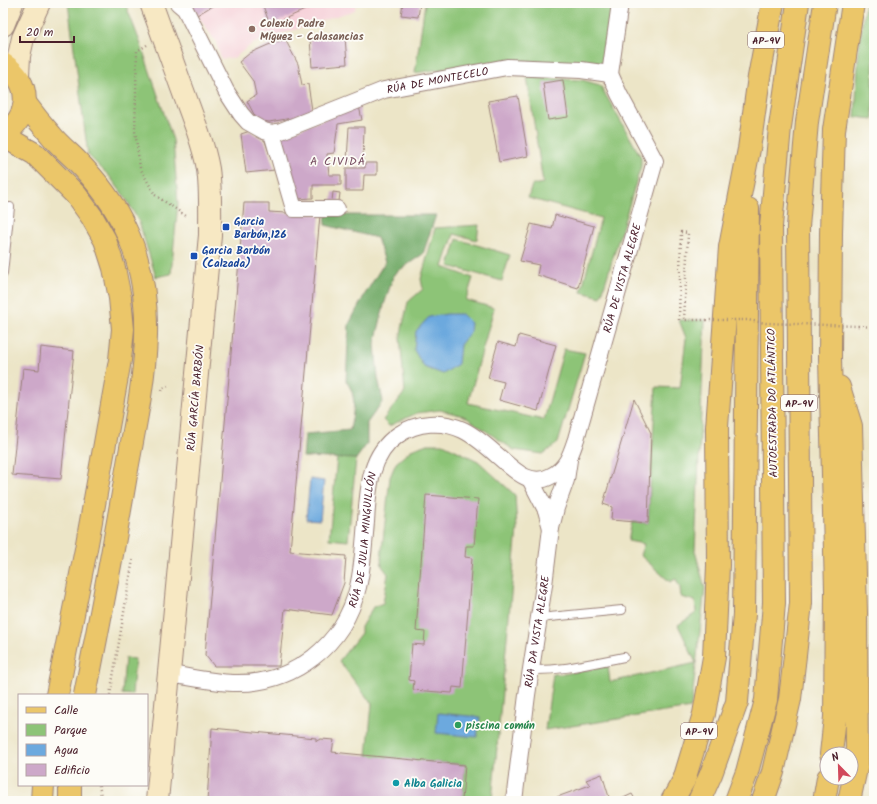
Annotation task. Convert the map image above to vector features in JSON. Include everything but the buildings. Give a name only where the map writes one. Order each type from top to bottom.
[{"type":"main road","points":[[3,24],[12,3]]},
{"type":"main road","points":[[39,3],[23,38],[19,56],[10,70],[22,85],[25,103],[18,122],[11,130],[3,135],[35,154],[76,195],[92,217],[105,240],[114,268],[120,298],[123,329],[120,360],[86,549],[57,694]]},
{"type":"main road","name":"RÚA GARCÍA BARBÓN","points":[[151,3],[204,152],[208,170],[210,202],[210,235],[157,801]]},
{"type":"main road","name":"AP-9V","points":[[672,801],[684,780],[704,714],[714,657],[718,565],[717,427],[730,247],[749,149],[759,77],[772,3]]},
{"type":"main road","name":"AUTOESTRADA DO ATLÁNTICO","points":[[736,801],[747,772],[766,700],[774,603],[771,226],[780,127],[798,3]]},
{"type":"main road","name":"AP-9V","points":[[763,801],[773,772],[790,699],[801,603],[798,227],[807,122],[825,3]]},
{"type":"main road","points":[[832,746],[835,717],[836,590],[830,358],[834,130],[854,3]]},
{"type":"main road","points":[[25,103],[52,136],[96,182],[114,206],[127,230],[138,260],[146,296],[146,360],[112,556],[85,694]]},
{"type":"main road","name":"AP-9V","points":[[699,801],[711,774],[737,702],[744,621],[749,149]]},
{"type":"main road","points":[[830,358],[851,426],[856,613],[857,746]]},
{"type":"main road","points":[[42,801],[43,786]]},
{"type":"main road","points":[[70,786],[70,801]]},
{"type":"main road","points":[[824,801],[827,786]]},
{"type":"main road","points":[[849,801],[852,786]]},
{"type":"main road","points":[[857,786],[857,801]]},
{"type":"street","points":[[178,3],[185,9],[231,101],[248,122],[264,131],[272,133],[294,209],[337,209]]},
{"type":"street","points":[[610,74],[620,3]]},
{"type":"street","name":"RÚA DE MONTECELO","points":[[272,133],[281,131],[384,90],[507,67],[582,70],[610,74]]},
{"type":"street","name":"RÚA DE VISTA ALEGRE","points":[[546,479],[555,474],[569,460],[655,161],[610,74]]},
{"type":"street","name":"RÚA DE JULIA MINGUILLÓN","points":[[169,674],[233,683],[266,680],[280,676],[306,663],[331,642],[348,615],[358,586],[361,570],[368,495],[375,463],[382,450],[392,439],[406,430],[421,425],[435,423],[450,425],[464,430],[521,475],[530,479],[546,479]]},
{"type":"street","name":"RÚA DA VISTA ALEGRE","points":[[514,801],[531,670],[547,567],[551,528],[566,480],[569,460]]},
{"type":"street","name":"RÚA DA VISTA ALEGRE","points":[[530,479],[546,510],[551,528]]},
{"type":"street","name":"RÚA DA VISTA ALEGRE","points":[[546,479],[552,490],[556,508]]},
{"type":"lane","points":[[3,273],[10,207]]},
{"type":"lane","points":[[539,618],[622,610]]},
{"type":"lane","points":[[531,670],[566,669],[624,657]]},
{"type":"path","points":[[162,35],[137,51],[135,131],[140,168],[155,195],[186,216]]},
{"type":"path","points":[[679,320],[681,232],[688,234],[684,320],[747,320],[766,323],[874,326]]},
{"type":"path","points":[[99,786],[102,801]]},
{"type":"shaded area","name":"Colexio Padre Míguez - Calasancias","points":[[217,3],[356,3],[355,10],[252,44],[234,58],[221,59],[216,42],[197,15]]},
{"type":"green space","points":[[68,3],[125,3],[140,42],[173,140],[178,203],[171,274],[156,277],[139,222],[125,197],[110,177],[88,155]]},
{"type":"green space","points":[[425,3],[614,3],[604,65],[505,60],[415,73]]},
{"type":"green space","points":[[865,3],[874,3],[873,119],[855,117],[859,47]]},
{"type":"green space","points":[[527,77],[582,80],[600,85],[641,157],[641,166],[601,297],[581,292],[601,218],[528,198],[532,185],[543,183]]},
{"type":"green space","points":[[326,215],[436,215],[423,254],[394,274],[384,305],[375,344],[378,378],[383,401],[367,423],[367,444],[356,459],[303,457],[305,434],[350,430],[354,404],[350,387],[346,381],[349,324],[365,294],[385,262],[377,238],[325,225]]},
{"type":"green space","points":[[479,225],[477,240],[454,234],[443,267],[473,278],[466,300],[494,308],[468,403],[544,420],[564,349],[585,353],[558,443],[543,454],[514,450],[464,416],[440,410],[417,413],[389,426],[383,420],[405,392],[400,338],[408,302],[423,289],[421,279],[435,228]]},
{"type":"green space","points":[[457,239],[510,255],[502,281],[449,266]]},
{"type":"green space","points":[[679,320],[705,320],[695,551],[705,588],[691,708],[545,730],[553,674],[564,674],[608,666],[610,682],[696,663],[678,625],[696,613],[695,601],[681,597],[680,588],[676,579],[670,582],[640,555],[644,544],[628,541],[632,522],[648,523],[656,387],[680,388],[686,338]]},
{"type":"green space","points":[[427,444],[443,444],[478,461],[515,495],[517,529],[492,801],[462,801],[465,765],[367,756],[372,704],[339,661],[361,633],[361,627],[373,607],[383,603],[388,574],[382,566],[381,559],[390,477],[396,463],[411,450]]},
{"type":"green space","points":[[337,457],[356,459],[348,541],[329,539]]},
{"type":"green space","points":[[125,658],[135,659],[132,694],[122,694]]},
{"type":"water","points":[[447,314],[462,314],[471,323],[470,332],[460,345],[458,364],[443,374],[424,367],[414,350],[416,331],[429,317]]},
{"type":"water","points":[[310,479],[324,481],[320,520],[306,519]]},
{"type":"water","name":"piscina común","points":[[438,713],[480,717],[477,737],[436,733]]},
{"type":"place","name":"Colexio Padre Míguez - Calasancias","points":[[252,29]]},
{"type":"place","name":"Garcia Barbón,126","points":[[226,227]]},
{"type":"place","name":"Garcia Barbón (Calzada)","points":[[194,256]]},
{"type":"place","name":"piscina común","points":[[458,725]]},
{"type":"place","name":"Alba Galicia","points":[[396,783]]},
{"type":"district","name":"A CIVIDÁ","points":[[338,161]]}]
